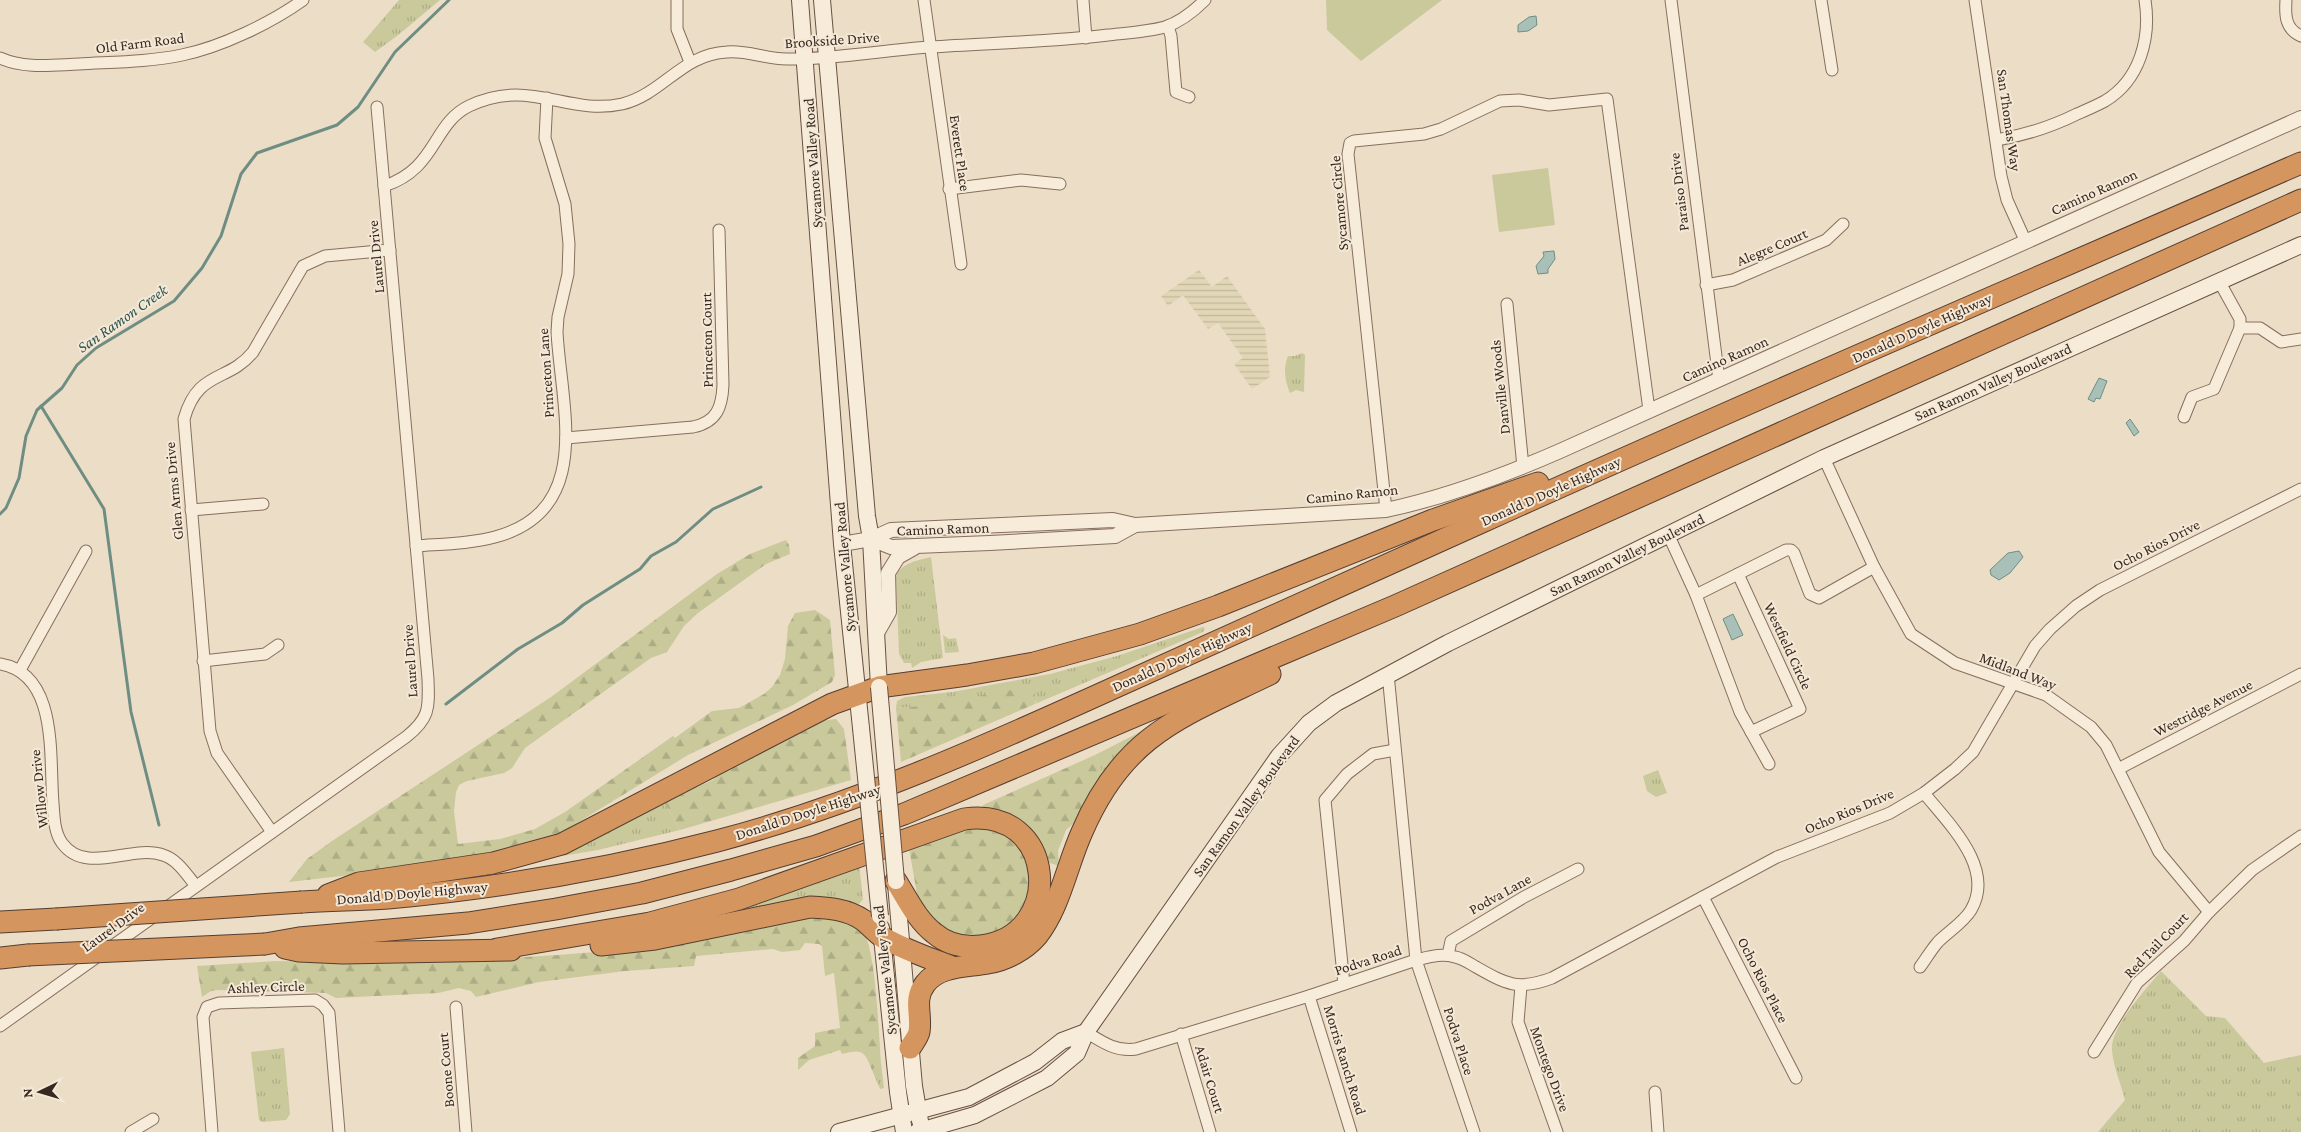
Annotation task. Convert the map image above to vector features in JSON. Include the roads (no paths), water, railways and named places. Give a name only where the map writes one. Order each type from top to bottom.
[{"type":"highway","name":"Donald D Doyle Highway","points":[[0,922],[394,897],[550,877],[635,861],[712,842],[806,814],[893,784],[970,752],[1586,475],[2301,163]]},
{"type":"highway","points":[[299,944],[468,923],[556,909],[651,890],[816,846],[904,814],[1395,606],[2301,200]]},
{"type":"highway","points":[[308,902],[359,882],[494,863],[562,844],[832,704],[879,688],[1010,668],[1105,645],[1226,602],[1482,502],[1557,476],[1586,475]]},
{"type":"highway","points":[[910,1048],[919,1032],[918,1004],[920,992],[930,979],[952,967],[990,963],[1010,956],[1024,948],[1036,937],[1054,906],[1081,833],[1103,789],[1115,771],[1146,740],[1162,728],[1216,700],[1358,633],[1395,606]]},
{"type":"highway","points":[[0,958],[28,955],[265,944],[299,944],[445,953],[497,949],[605,932],[695,912],[782,886],[964,819],[979,817],[995,819],[1018,832],[1033,849],[1039,865],[1040,883],[1037,901],[1029,919],[1005,939],[991,945],[977,947],[947,942],[933,933],[922,921],[896,881]]},
{"type":"highway","points":[[497,949],[522,951],[655,939],[810,907],[831,908],[849,912],[862,920],[881,926],[901,947],[952,967]]},
{"type":"main road","name":"Sycamore Valley Road","points":[[800,0],[842,544],[900,1115],[904,1132]]},
{"type":"main road","name":"Sycamore Valley Road","points":[[822,0],[867,516],[871,539],[879,688],[901,947],[910,1048],[921,1131]]},
{"type":"main road","name":"San Ramon Valley Boulevard","points":[[921,1131],[975,1115],[1048,1078],[1077,1053],[1086,1032],[1280,756],[1310,722],[1321,713],[1388,674],[1824,458],[2301,245]]},
{"type":"main road","points":[[839,1132],[978,1093],[1036,1062],[1062,1040],[1086,1032]]},
{"type":"street","name":"Old Farm Road","points":[[0,58],[13,64],[42,66],[109,63],[182,55],[228,40],[303,0]]},
{"type":"street","points":[[677,0],[677,29],[690,62]]},
{"type":"street","name":"Everett Place","points":[[924,0],[961,264]]},
{"type":"street","points":[[1083,0],[1086,38]]},
{"type":"street","name":"Brookside Drive","points":[[384,186],[403,179],[418,168],[452,120],[468,107],[504,94],[599,106],[622,104],[644,95],[701,56],[728,52],[780,59],[805,58],[930,47],[1086,38],[1153,30],[1168,26],[1195,10],[1205,0]]},
{"type":"street","name":"Paraiso Drive","points":[[1671,0],[1718,380]]},
{"type":"street","points":[[1821,0],[1832,70]]},
{"type":"street","name":"San Thomas Way","points":[[1975,0],[2001,176],[2007,200],[2025,240]]},
{"type":"street","points":[[1997,140],[2023,136],[2064,121],[2106,100],[2122,86],[2136,67],[2144,50],[2147,30],[2145,0]]},
{"type":"street","points":[[2286,0],[2286,21],[2291,29],[2301,36]]},
{"type":"street","points":[[1168,26],[1171,36],[1176,92],[1189,97]]},
{"type":"street","name":"Princeton Lane","points":[[416,546],[494,537],[526,524],[546,506],[564,472],[566,438],[557,332],[558,317],[568,274],[569,244],[565,204],[545,138],[547,98]]},
{"type":"street","name":"Sycamore Circle","points":[[1386,510],[1348,154],[1350,143],[1354,141],[1424,134],[1441,129],[1500,101],[1518,100],[1549,105],[1607,99],[1649,410]]},
{"type":"street","name":"Laurel Drive","points":[[0,1026],[406,737],[420,725],[427,714],[428,687],[376,107]]},
{"type":"street","name":"Camino Ramon","points":[[842,544],[871,539],[891,530],[1113,520],[1136,525],[1386,510],[1460,491],[1524,467],[2025,240],[2301,118]]},
{"type":"street","points":[[950,190],[1021,180],[1060,184]]},
{"type":"street","name":"Alegre Court","points":[[1706,285],[1733,280],[1818,244],[1826,240],[1843,224]]},
{"type":"street","name":"Princeton Court","points":[[566,438],[693,427],[703,425],[714,416],[722,400],[723,384],[719,230]]},
{"type":"street","name":"Glen Arms Drive","points":[[272,832],[214,746],[210,730],[184,429],[186,410],[193,395],[208,380],[249,357],[303,266],[325,256],[390,250]]},
{"type":"street","points":[[2184,417],[2192,397],[2214,389],[2240,328],[2240,319],[2219,281]]},
{"type":"street","name":"Danville Woods","points":[[1507,304],[1524,467]]},
{"type":"street","points":[[2240,328],[2260,328],[2281,342],[2301,339]]},
{"type":"street","name":"Midland Way","points":[[1824,458],[1874,567],[1911,634],[1955,663],[2046,695],[2079,717],[2106,745],[2159,852],[2209,912]]},
{"type":"street","name":"Ocho Rios Drive","points":[[1521,986],[1552,978],[1778,858],[1890,813],[1924,793],[1973,752],[2035,646],[2050,629],[2076,606],[2100,590],[2301,489]]},
{"type":"street","points":[[191,510],[263,504]]},
{"type":"street","name":"Camino Ramon","points":[[871,539],[891,548],[1115,536],[1136,525]]},
{"type":"street","points":[[1668,534],[1696,595],[1720,664],[1751,732],[1769,764]]},
{"type":"street","points":[[877,632],[889,612],[888,573],[898,557],[918,546]]},
{"type":"street","points":[[1696,595],[1791,550],[1810,594],[1819,598],[1874,567]]},
{"type":"street","points":[[20,670],[86,551]]},
{"type":"street","name":"Westfield Circle","points":[[1738,574],[1800,709],[1751,732]]},
{"type":"street","points":[[204,661],[265,654],[278,645]]},
{"type":"street","name":"Willow Drive","points":[[0,664],[20,670],[32,680],[39,690],[46,712],[55,826],[61,842],[73,854],[88,858],[149,853],[163,855],[175,862],[196,886]]},
{"type":"street","name":"Podva Road","points":[[1086,1032],[1107,1045],[1128,1050],[1309,996],[1416,960],[1388,674]]},
{"type":"street","name":"Westridge Avenue","points":[[2118,769],[2301,674]]},
{"type":"street","points":[[1344,984],[1325,800],[1346,774],[1373,754],[1395,750]]},
{"type":"street","points":[[1920,968],[1937,944],[1971,911],[1978,891],[1977,870],[1961,839],[1924,793]]},
{"type":"street","name":"Red Tail Court","points":[[2094,1052],[2137,983],[2184,940],[2209,912],[2252,870],[2301,836]]},
{"type":"street","name":"Podva Lane","points":[[1448,955],[1450,941],[1578,869]]},
{"type":"street","name":"Ocho Rios Place","points":[[1704,897],[1796,1078]]},
{"type":"street","points":[[1416,960],[1448,955],[1465,960],[1509,984],[1521,986]]},
{"type":"street","name":"Podva Place","points":[[1416,960],[1474,1132]]},
{"type":"street","name":"Montego Drive","points":[[1521,986],[1518,1011],[1520,1030],[1557,1132]]},
{"type":"street","name":"Morris Ranch Road","points":[[1309,996],[1351,1132]]},
{"type":"street","name":"Ashley Circle","points":[[212,1132],[203,1017],[207,1007],[220,1003],[314,1000],[323,1005],[329,1013],[339,1132]]},
{"type":"street","name":"Boone Court","points":[[456,1006],[466,1132]]},
{"type":"street","name":"Adair Court","points":[[1181,1034],[1210,1132]]},
{"type":"street","points":[[1655,1092],[1658,1132]]},
{"type":"street","points":[[131,1132],[153,1119]]},
{"type":"waterway","name":"San Ramon Creek","points":[[0,514],[6,508],[19,478],[26,436],[37,410],[62,388],[77,365],[96,348],[174,301],[202,268],[221,236],[241,174],[257,153],[337,125],[358,107],[395,52],[449,0]]},
{"type":"waterway","points":[[41,406],[104,509],[131,712],[159,825]]},
{"type":"waterway","points":[[446,704],[518,649],[562,623],[583,605],[640,569],[651,556],[676,542],[713,509],[761,487]]}]
